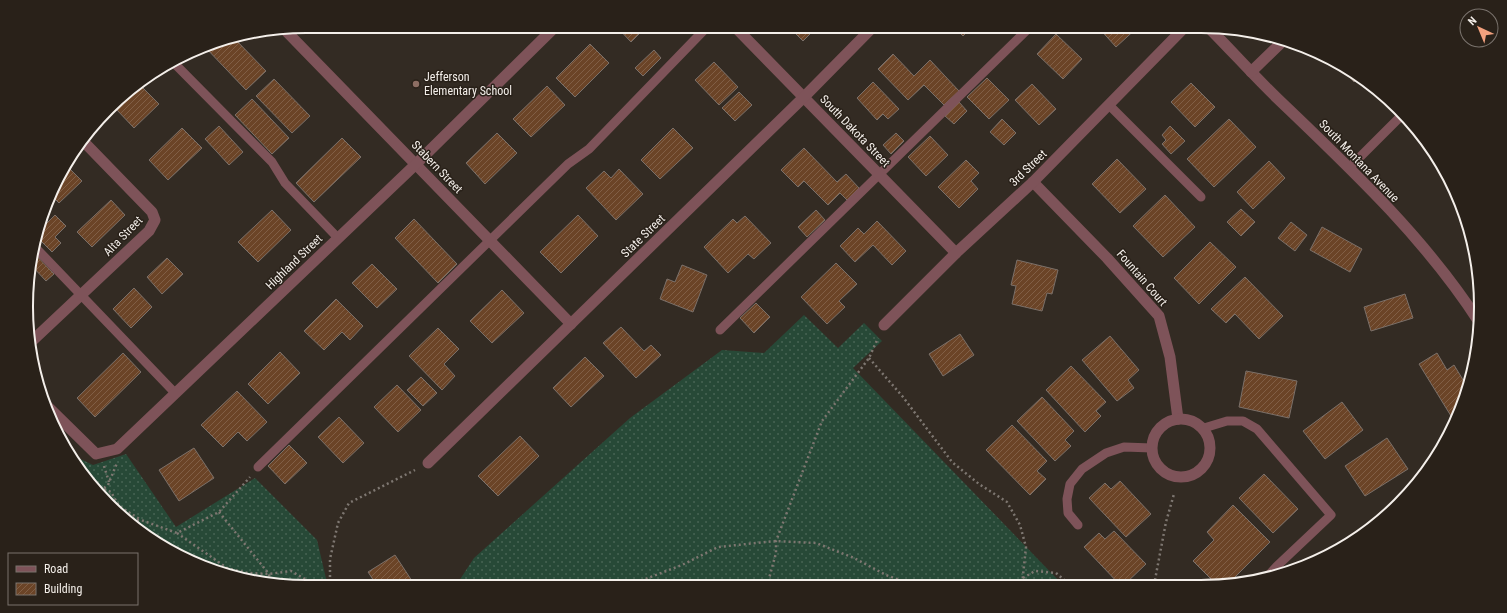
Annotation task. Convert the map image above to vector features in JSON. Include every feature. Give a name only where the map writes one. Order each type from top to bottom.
[{"type":"street","name":"Highland Street","points":[[117,449],[416,164],[549,33]]},
{"type":"street","name":"South Dakota Street","points":[[741,33],[956,253]]},
{"type":"street","name":"State Street","points":[[428,463],[804,97],[867,33]]},
{"type":"street","name":"3rd Street","points":[[884,325],[956,253],[1033,182],[1179,33]]},
{"type":"street","name":"Stabern Street","points":[[289,34],[571,324]]},
{"type":"street","name":"South Montana Avenue","points":[[1215,34],[1381,202],[1437,264],[1463,297],[1474,314]]},
{"type":"street","points":[[1251,72],[1279,45]]},
{"type":"street","name":"Alta Street","points":[[35,338],[149,231],[155,220],[152,212],[87,145]]},
{"type":"street","name":"Fountain Court","points":[[1033,182],[1107,258],[1159,316],[1170,357],[1178,419]]},
{"type":"street","points":[[55,414],[96,454],[117,449]]},
{"type":"street","points":[[1186,418],[1196,422],[1204,428],[1209,437],[1211,447],[1210,456],[1202,468],[1191,475],[1182,477],[1173,476],[1164,472],[1154,457],[1152,448],[1154,438],[1159,429],[1167,422],[1186,418]]},
{"type":"lane","points":[[258,467],[568,164],[589,149],[701,33]]},
{"type":"lane","points":[[720,330],[1024,33]]},
{"type":"lane","points":[[177,66],[272,162],[286,183],[338,238]]},
{"type":"lane","points":[[1109,105],[1201,198]]},
{"type":"lane","points":[[1349,168],[1399,118]]},
{"type":"lane","points":[[39,251],[175,393]]},
{"type":"lane","points":[[1204,428],[1227,421],[1243,421],[1257,428],[1331,515],[1290,552],[1273,570]]},
{"type":"lane","points":[[1078,525],[1068,513],[1067,499],[1070,484],[1082,469],[1106,453],[1124,447],[1152,448]]},
{"type":"path","points":[[769,580],[776,553],[776,541],[822,421],[869,358],[884,325]]},
{"type":"path","points":[[869,358],[903,397],[952,462],[979,484],[1007,502],[1020,525],[1026,547],[1022,578]]},
{"type":"path","points":[[117,449],[117,462],[108,485],[103,489],[110,492],[118,505]]},
{"type":"path","points":[[330,580],[330,559],[338,523],[349,503],[428,463]]},
{"type":"path","points":[[177,533],[219,512],[258,467]]},
{"type":"path","points":[[1155,580],[1166,522],[1174,494]]},
{"type":"path","points":[[121,507],[141,520],[177,533],[225,567]]},
{"type":"path","points":[[219,512],[269,574],[270,578]]},
{"type":"path","points":[[136,520],[141,520]]},
{"type":"path","points":[[643,580],[682,565],[718,547],[776,541],[816,543],[854,558],[886,575],[899,580]]},
{"type":"path","points":[[230,569],[248,573],[269,574],[292,571],[307,580]]},
{"type":"path","points":[[1022,578],[1035,571],[1056,573],[1064,580]]},
{"type":"green space","points":[[804,315],[838,348],[864,323],[882,341],[853,368],[1058,580],[460,580],[474,558],[630,418],[722,350],[764,353]]},
{"type":"green space","points":[[126,454],[176,527],[255,478],[317,540],[326,580],[271,578],[253,575],[236,571],[186,552],[155,534],[126,512],[101,487],[79,459],[93,465]]},
{"type":"building","points":[[623,33],[640,33],[631,42]]},
{"type":"building","points":[[795,33],[811,33],[803,41]]},
{"type":"building","points":[[1103,33],[1131,33],[1116,47]]},
{"type":"building","points":[[1056,34],[1082,59],[1063,79],[1037,54]]},
{"type":"building","points":[[238,42],[266,71],[246,90],[209,51]]},
{"type":"building","points":[[590,44],[609,63],[575,97],[556,78]]},
{"type":"building","points":[[654,50],[661,58],[643,76],[635,68]]},
{"type":"building","points":[[893,54],[914,76],[930,60],[959,91],[944,105],[924,85],[908,100],[878,69]]},
{"type":"building","points":[[714,62],[738,87],[719,105],[695,80]]},
{"type":"building","points":[[987,78],[1009,100],[989,119],[967,97]]},
{"type":"building","points":[[274,79],[310,116],[292,133],[256,96]]},
{"type":"building","points":[[873,82],[899,109],[888,119],[883,114],[877,120],[857,98]]},
{"type":"building","points":[[1191,83],[1215,107],[1195,127],[1171,102]]},
{"type":"building","points":[[1032,84],[1056,109],[1039,125],[1015,100]]},
{"type":"building","points":[[547,86],[565,105],[531,137],[513,119]]},
{"type":"building","points":[[143,88],[159,104],[134,128],[117,110]]},
{"type":"building","points":[[739,92],[752,105],[735,121],[722,108]]},
{"type":"building","points":[[252,99],[289,138],[272,154],[235,115]]},
{"type":"building","points":[[959,102],[967,111],[954,124],[945,116]]},
{"type":"building","points":[[1002,119],[1016,133],[1004,145],[990,132]]},
{"type":"building","points":[[1229,119],[1256,147],[1214,187],[1187,159]]},
{"type":"building","points":[[219,126],[243,152],[229,165],[205,139]]},
{"type":"building","points":[[1170,126],[1185,141],[1171,154],[1162,144],[1166,140],[1162,135]]},
{"type":"building","points":[[182,128],[202,148],[168,180],[149,160]]},
{"type":"building","points":[[673,128],[693,148],[660,179],[641,160]]},
{"type":"building","points":[[497,133],[517,153],[485,184],[466,163]]},
{"type":"building","points":[[896,133],[904,141],[891,154],[883,145]]},
{"type":"building","points":[[930,136],[948,155],[926,176],[908,157]]},
{"type":"building","points":[[342,138],[361,157],[314,202],[296,183]]},
{"type":"building","points":[[804,148],[837,182],[846,174],[859,188],[847,200],[840,193],[828,205],[804,181],[798,187],[781,170]]},
{"type":"building","points":[[1117,159],[1146,189],[1120,213],[1092,184]]},
{"type":"building","points":[[966,160],[979,173],[971,181],[978,189],[959,208],[938,187]]},
{"type":"building","points":[[1269,161],[1285,178],[1253,209],[1237,192]]},
{"type":"building","points":[[70,169],[82,181],[59,203],[55,199]]},
{"type":"building","points":[[619,169],[643,194],[616,220],[586,188],[604,171],[611,178]]},
{"type":"building","points":[[1165,195],[1195,227],[1163,257],[1133,226]]},
{"type":"building","points":[[111,200],[125,215],[92,247],[77,232]]},
{"type":"building","points":[[1241,209],[1255,222],[1241,236],[1227,222]]},
{"type":"building","points":[[272,210],[291,230],[258,262],[238,242]]},
{"type":"building","points":[[816,210],[825,220],[807,237],[798,227]]},
{"type":"building","points":[[55,215],[66,226],[55,237],[61,243],[52,252],[41,241],[46,224]]},
{"type":"building","points":[[578,215],[598,236],[561,273],[540,252]]},
{"type":"building","points":[[745,216],[771,243],[754,259],[748,254],[728,273],[704,247],[733,219],[737,223]]},
{"type":"building","points":[[414,219],[457,264],[438,283],[395,238]]},
{"type":"building","points":[[877,221],[906,251],[892,265],[873,245],[855,262],[840,246],[858,228],[864,234]]},
{"type":"building","points":[[1291,222],[1307,235],[1295,251],[1278,238]]},
{"type":"building","points":[[1322,227],[1362,249],[1350,272],[1310,250]]},
{"type":"building","points":[[1210,242],[1236,267],[1199,304],[1174,278]]},
{"type":"building","points":[[37,257],[54,274],[46,281],[35,269]]},
{"type":"building","points":[[167,258],[183,274],[162,294],[147,277]]},
{"type":"building","points":[[1017,260],[1058,270],[1052,294],[1047,293],[1042,311],[1012,304],[1016,286],[1011,285]]},
{"type":"building","points":[[836,263],[857,284],[839,301],[845,307],[827,324],[801,297]]},
{"type":"building","points":[[372,264],[397,289],[377,308],[352,283]]},
{"type":"building","points":[[682,265],[707,275],[693,312],[660,299],[667,279],[675,282]]},
{"type":"building","points":[[1245,277],[1283,316],[1259,339],[1235,314],[1226,323],[1211,309]]},
{"type":"building","points":[[134,288],[152,307],[131,328],[113,309]]},
{"type":"building","points":[[502,290],[524,313],[492,343],[470,321]]},
{"type":"building","points":[[1405,294],[1413,318],[1371,331],[1364,307]]},
{"type":"building","points":[[336,299],[363,326],[350,340],[342,332],[324,350],[304,331]]},
{"type":"building","points":[[756,303],[770,317],[754,333],[740,318]]},
{"type":"building","points":[[621,327],[644,351],[651,345],[661,355],[636,378],[603,343]]},
{"type":"building","points":[[438,328],[459,349],[444,364],[455,376],[442,390],[409,356]]},
{"type":"building","points":[[960,334],[974,355],[943,376],[929,354]]},
{"type":"building","points":[[1110,336],[1139,370],[1128,380],[1134,388],[1117,401],[1082,360]]},
{"type":"building","points":[[280,352],[300,373],[268,404],[248,384]]},
{"type":"building","points":[[123,353],[141,372],[95,417],[77,398]]},
{"type":"building","points":[[1437,353],[1447,370],[1454,365],[1464,381],[1451,416],[1419,364]]},
{"type":"building","points":[[585,357],[604,376],[571,407],[553,388]]},
{"type":"building","points":[[1071,366],[1106,402],[1096,411],[1101,416],[1085,432],[1046,390]]},
{"type":"building","points":[[1246,371],[1297,381],[1289,418],[1239,407]]},
{"type":"building","points":[[421,377],[437,393],[423,406],[407,390]]},
{"type":"building","points":[[397,385],[421,410],[398,432],[374,407]]},
{"type":"building","points":[[237,391],[267,422],[247,441],[238,432],[223,447],[201,425]]},
{"type":"building","points":[[1042,397],[1074,431],[1065,440],[1071,446],[1055,461],[1017,421]]},
{"type":"building","points":[[1342,402],[1363,430],[1325,459],[1303,431]]},
{"type":"building","points":[[339,417],[364,443],[343,463],[318,437]]},
{"type":"building","points":[[1012,425],[1047,461],[1037,471],[1046,479],[1030,495],[986,450]]},
{"type":"building","points":[[520,436],[539,456],[498,496],[478,476]]},
{"type":"building","points":[[1387,438],[1408,469],[1365,496],[1345,466]]},
{"type":"building","points":[[289,445],[307,463],[285,484],[268,466]]},
{"type":"building","points":[[194,448],[214,478],[179,501],[159,470]]},
{"type":"building","points":[[1264,474],[1298,509],[1273,533],[1239,498]]},
{"type":"building","points":[[1120,481],[1151,514],[1126,537],[1089,498],[1105,483],[1111,489]]},
{"type":"building","points":[[1233,505],[1270,542],[1234,578],[1211,579],[1193,561],[1214,540],[1207,532]]},
{"type":"building","points":[[1114,531],[1146,564],[1129,580],[1115,580],[1084,547],[1099,533],[1105,539]]},
{"type":"building","points":[[395,555],[411,580],[373,580],[368,572]]},
{"type":"place","name":"Jefferson Elementary School","points":[[416,84]]}]
